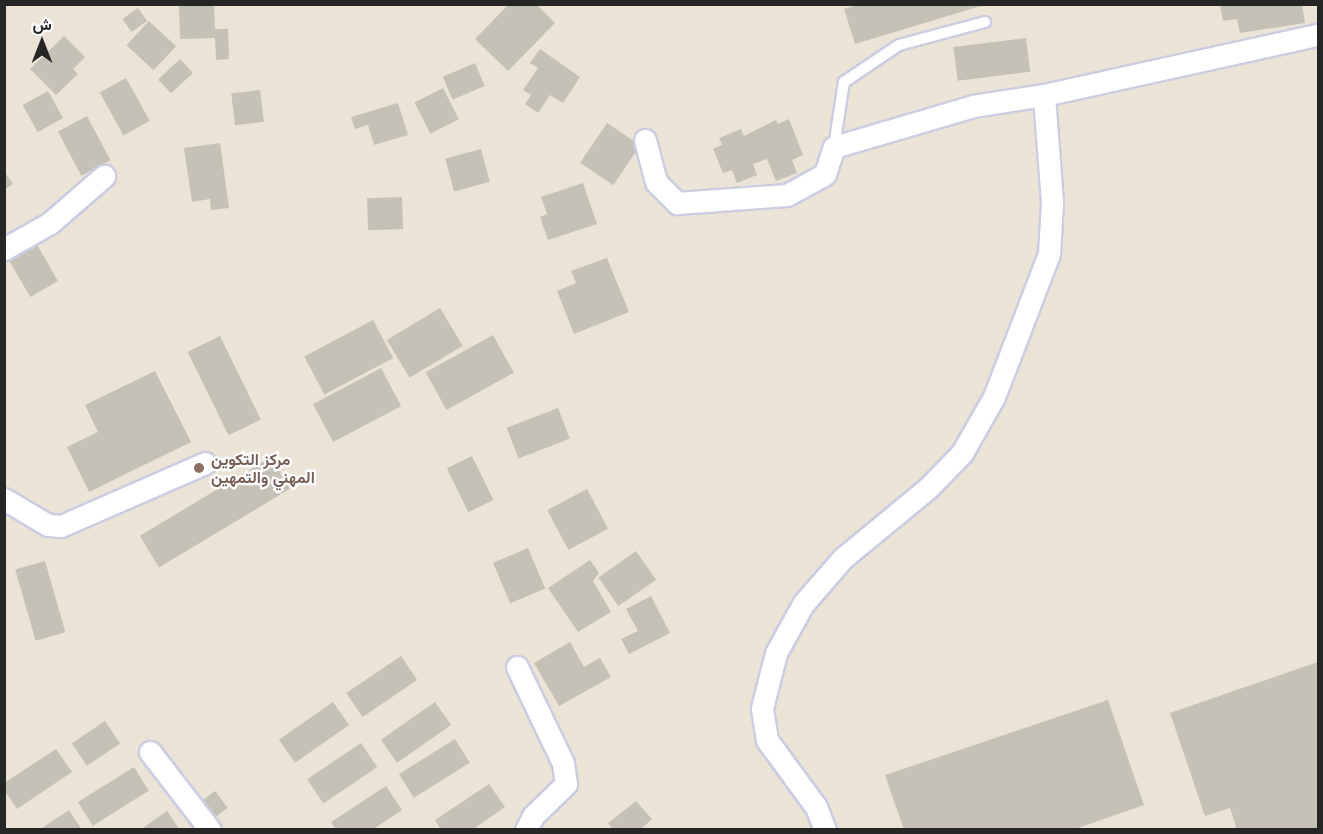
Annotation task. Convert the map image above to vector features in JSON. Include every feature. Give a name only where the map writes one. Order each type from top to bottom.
[{"type":"street","points":[[645,140],[656,182],[677,203],[787,195],[825,174],[834,147],[973,106],[1044,94],[1318,35]]},
{"type":"street","points":[[825,830],[816,807],[766,740],[762,708],[776,653],[803,604],[843,558],[928,488],[962,453],[994,396],[1049,254],[1052,202],[1044,94]]},
{"type":"street","points":[[4,249],[50,223],[104,176]]},
{"type":"street","points":[[4,499],[48,525],[62,526],[205,463]]},
{"type":"street","points":[[517,667],[563,763],[566,784],[533,816],[525,830]]},
{"type":"street","points":[[150,752],[210,830]]},
{"type":"lane","points":[[834,147],[844,82],[899,45],[985,22]]},
{"type":"building","points":[[179,4],[214,4],[215,29],[228,29],[229,59],[216,60],[215,38],[180,39]]},
{"type":"building","points":[[509,4],[536,4],[555,23],[508,71],[475,39]]},
{"type":"building","points":[[860,4],[984,5],[855,44],[844,9]]},
{"type":"building","points":[[1220,4],[1302,4],[1305,23],[1240,33],[1237,19],[1223,21]]},
{"type":"building","points":[[138,8],[147,21],[132,32],[122,19]]},
{"type":"building","points":[[149,21],[176,46],[154,70],[126,45]]},
{"type":"building","points":[[64,36],[85,57],[73,69],[78,74],[56,95],[30,69]]},
{"type":"building","points":[[1026,38],[1030,72],[958,81],[954,47]]},
{"type":"building","points":[[540,49],[580,77],[563,103],[550,95],[538,113],[525,104],[531,95],[523,90],[538,68],[530,63]]},
{"type":"building","points":[[180,59],[193,73],[171,93],[158,79]]},
{"type":"building","points":[[475,63],[485,86],[453,100],[443,77]]},
{"type":"building","points":[[126,78],[150,121],[124,135],[100,93]]},
{"type":"building","points":[[443,88],[459,119],[430,134],[414,103]]},
{"type":"building","points":[[260,90],[264,122],[235,125],[231,94]]},
{"type":"building","points":[[48,91],[63,118],[38,132],[23,105]]},
{"type":"building","points":[[398,103],[408,135],[374,145],[368,125],[355,129],[351,117]]},
{"type":"building","points":[[87,116],[110,160],[81,176],[58,131]]},
{"type":"building","points":[[789,119],[803,155],[792,160],[797,173],[776,181],[767,159],[753,164],[757,175],[737,183],[732,170],[723,173],[713,149],[722,145],[719,138],[741,129],[744,136],[776,120],[778,124]]},
{"type":"building","points":[[607,123],[640,145],[613,185],[580,163]]},
{"type":"building","points":[[220,143],[229,208],[211,210],[210,199],[192,202],[184,148]]},
{"type":"building","points":[[481,149],[490,182],[454,191],[445,159]]},
{"type":"building","points":[[4,171],[13,184],[4,190]]},
{"type":"building","points":[[583,183],[597,224],[548,240],[540,217],[547,214],[541,197]]},
{"type":"building","points":[[402,197],[403,229],[368,230],[367,198]]},
{"type":"building","points":[[36,243],[58,281],[30,297],[8,259]]},
{"type":"building","points":[[607,258],[629,312],[574,334],[557,291],[576,283],[571,271]]},
{"type":"building","points":[[440,308],[463,346],[410,378],[387,340]]},
{"type":"building","points":[[373,320],[393,358],[324,395],[304,357]]},
{"type":"building","points":[[493,335],[514,373],[447,410],[426,372]]},
{"type":"building","points":[[220,336],[261,420],[228,435],[188,352]]},
{"type":"building","points":[[381,368],[401,406],[333,442],[313,404]]},
{"type":"building","points":[[155,371],[191,442],[89,492],[67,447],[98,432],[85,405]]},
{"type":"building","points":[[558,408],[570,439],[518,459],[507,428]]},
{"type":"building","points":[[472,456],[493,500],[468,512],[447,468]]},
{"type":"building","points":[[271,457],[290,489],[159,568],[140,536]]},
{"type":"building","points":[[587,489],[608,529],[568,550],[547,510]]},
{"type":"building","points":[[528,548],[545,589],[510,603],[493,563]]},
{"type":"building","points":[[636,551],[656,580],[618,606],[598,577]]},
{"type":"building","points":[[590,560],[599,573],[593,581],[611,612],[578,632],[548,588]]},
{"type":"building","points":[[45,561],[65,632],[36,641],[15,570]]},
{"type":"building","points":[[651,596],[670,633],[629,654],[621,639],[638,631],[626,609]]},
{"type":"building","points":[[570,642],[584,667],[600,658],[611,677],[559,706],[534,663]]},
{"type":"building","points":[[401,656],[417,680],[363,717],[346,693]]},
{"type":"building","points":[[1318,662],[1318,830],[1237,830],[1230,808],[1205,816],[1170,713]]},
{"type":"building","points":[[1108,700],[1144,805],[1072,830],[904,830],[885,775]]},
{"type":"building","points":[[333,702],[349,725],[295,763],[279,740]]},
{"type":"building","points":[[435,702],[451,725],[397,763],[381,740]]},
{"type":"building","points":[[105,721],[120,743],[87,766],[72,743]]},
{"type":"building","points":[[455,739],[470,763],[414,798],[399,774]]},
{"type":"building","points":[[361,743],[377,767],[323,803],[307,779]]},
{"type":"building","points":[[56,749],[72,772],[17,809],[4,790],[4,783]]},
{"type":"building","points":[[134,767],[149,791],[93,826],[78,802]]},
{"type":"building","points":[[489,784],[505,807],[472,830],[441,830],[435,820]]},
{"type":"building","points":[[386,786],[402,810],[372,830],[336,830],[331,822]]},
{"type":"building","points":[[215,791],[228,808],[212,819],[200,802]]},
{"type":"building","points":[[636,801],[652,819],[640,830],[613,830],[608,823]]},
{"type":"building","points":[[69,810],[82,830],[39,830]]},
{"type":"building","points":[[167,811],[180,830],[140,830]]},
{"type":"place","name":"مركز التكوين المهني والتمهين","points":[[199,468]]}]
